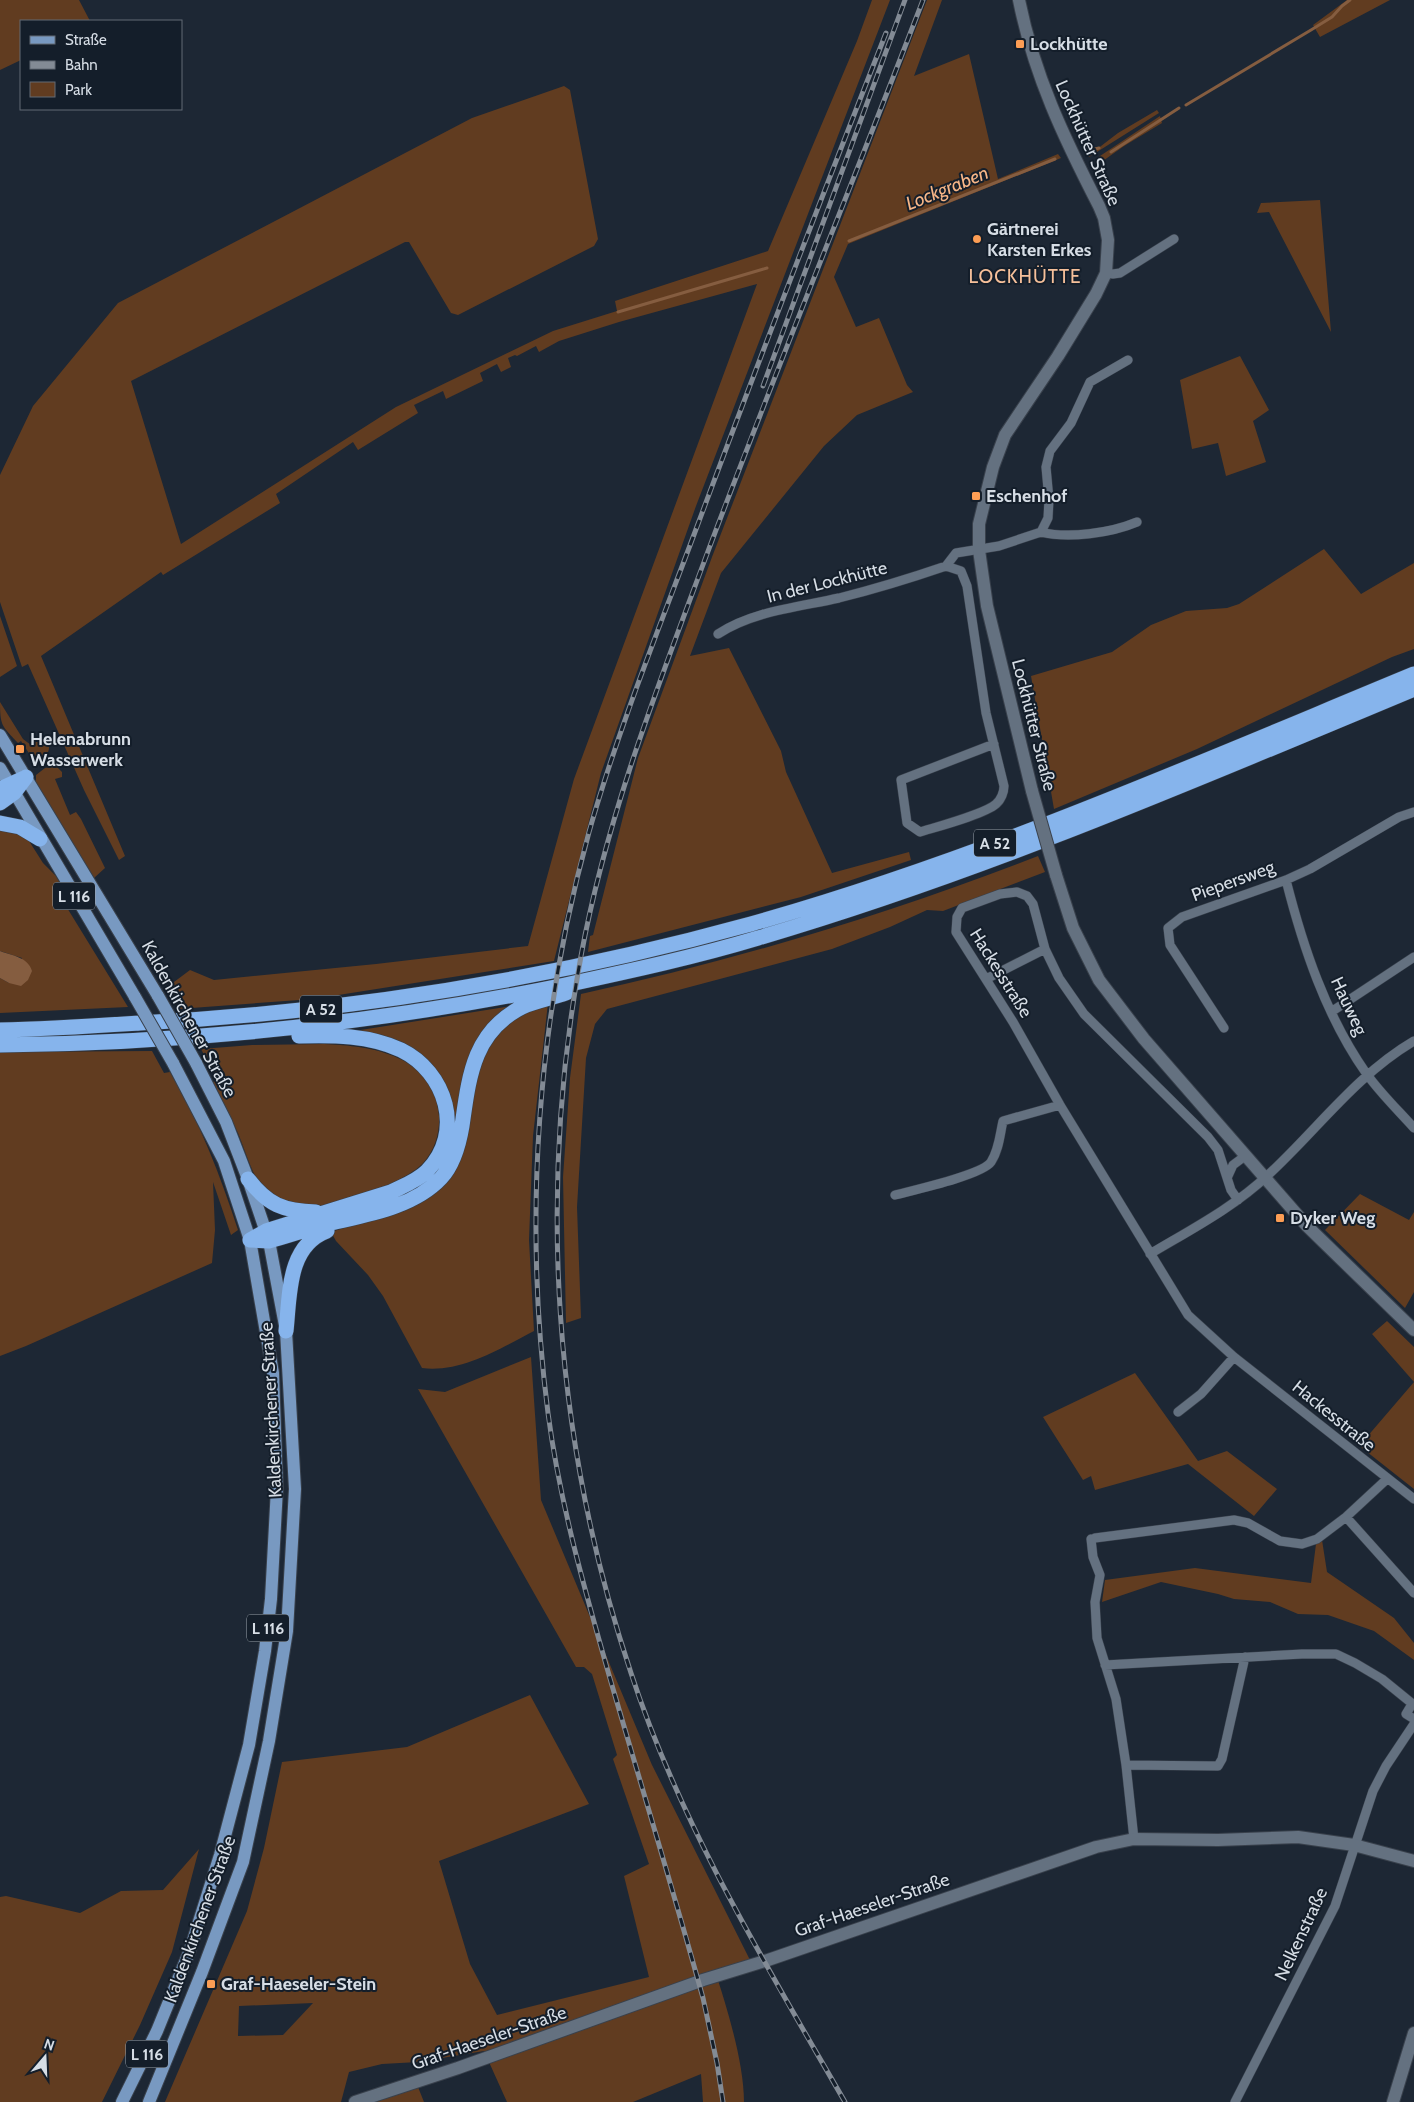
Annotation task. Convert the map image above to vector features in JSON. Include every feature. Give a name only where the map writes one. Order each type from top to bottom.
[{"type":"highway","name":"A 52","points":[[0,1030],[240,1017],[315,1010],[445,992],[639,953],[752,923],[852,893],[1061,819],[1414,674]]},
{"type":"highway","name":"A 52","points":[[0,1045],[202,1036],[313,1026],[449,1007],[638,970],[774,934],[855,909],[972,868],[1144,802],[1414,689]]},
{"type":"highway","points":[[0,803],[8,789],[26,777]]},
{"type":"highway","points":[[0,823],[20,828],[40,839]]},
{"type":"highway","points":[[250,1240],[352,1218],[400,1204],[418,1196],[442,1178],[455,1155],[461,1134],[474,1061],[484,1040],[501,1022],[523,1007],[638,970]]},
{"type":"highway","points":[[0,1023],[80,1027]]},
{"type":"highway","points":[[202,1036],[353,1037],[386,1044],[401,1050],[422,1064],[435,1079],[447,1106],[447,1128],[438,1158],[426,1172],[410,1183],[391,1192],[324,1212],[267,1236]]},
{"type":"highway","points":[[248,1179],[262,1196],[276,1205],[302,1211],[324,1212]]},
{"type":"highway","points":[[286,1331],[294,1272],[297,1259],[305,1244],[317,1234],[352,1218]]},
{"type":"main road","name":"Kaldenkirchener Straße","points":[[0,735],[158,996],[196,1063],[226,1122],[267,1236],[286,1331],[295,1489],[287,1631],[269,1741],[243,1862],[202,1972],[149,2102]]},
{"type":"main road","name":"Kaldenkirchener Straße","points":[[0,768],[8,789],[40,839],[173,1063],[224,1161],[250,1240],[274,1382],[277,1488],[271,1599],[265,1651],[249,1746],[220,1855],[193,1943],[158,2031],[122,2102]]},
{"type":"street","name":"Lockhütter Straße","points":[[1019,0],[1028,41],[1045,91],[1058,124],[1104,218],[1108,240],[1106,273],[1096,294],[1058,356],[1005,435],[993,467],[979,524],[979,550],[987,606],[1032,791],[1056,875],[1074,928],[1099,980],[1144,1039],[1307,1226],[1414,1330]]},
{"type":"street","points":[[1106,273],[1120,273],[1174,239]]},
{"type":"street","points":[[1128,360],[1090,382],[1071,423],[1050,451],[1046,466],[1049,500],[1048,518],[1041,532],[1054,535],[1076,535],[1126,527],[1137,522]]},
{"type":"street","name":"In der Lockhütte","points":[[718,634],[727,628],[750,619],[787,608],[838,598],[946,566],[956,553],[999,546],[1041,532]]},
{"type":"street","points":[[946,566],[961,571],[967,586],[985,704],[1004,786],[1004,792],[997,804],[972,815],[920,832],[907,823],[900,780],[994,744]]},
{"type":"street","name":"Piepersweg","points":[[1224,1028],[1170,945],[1168,928],[1182,917],[1286,880],[1310,869],[1399,817],[1414,812]]},
{"type":"street","name":"Hauweg","points":[[1286,880],[1299,933],[1332,1012],[1351,1050],[1368,1075],[1414,1128]]},
{"type":"street","name":"Hackesstraße","points":[[1045,949],[1033,904],[1027,896],[1018,892],[1000,894],[962,908],[957,917],[956,932],[1013,1022],[1060,1105],[1188,1314],[1234,1357],[1414,1499]]},
{"type":"street","points":[[986,979],[1045,949],[1060,978],[1084,1014],[1208,1137],[1218,1150],[1231,1190],[1238,1200]]},
{"type":"street","points":[[1332,1012],[1414,957]]},
{"type":"street","points":[[1150,1254],[1238,1200],[1264,1178],[1368,1075],[1414,1041]]},
{"type":"street","points":[[896,1195],[978,1171],[991,1162],[1003,1121],[1060,1105]]},
{"type":"street","points":[[1228,1176],[1233,1165],[1244,1156]]},
{"type":"street","points":[[1178,1412],[1201,1394],[1234,1357]]},
{"type":"street","points":[[1134,1839],[1126,1765],[1116,1699],[1097,1638],[1095,1602],[1100,1575],[1094,1557],[1093,1538],[1234,1520],[1248,1523],[1280,1541],[1302,1544],[1317,1539],[1387,1479]]},
{"type":"street","points":[[1346,1516],[1414,1594]]},
{"type":"street","points":[[1105,1664],[1336,1654],[1382,1678],[1413,1705],[1406,1714],[1414,1720]]},
{"type":"street","points":[[1126,1765],[1218,1766],[1222,1759],[1245,1657]]},
{"type":"street","name":"Nelkenstraße","points":[[1235,2102],[1335,1906],[1373,1791],[1386,1766],[1414,1724]]},
{"type":"street","name":"Graf-Haeseler-Straße","points":[[355,2102],[458,2068],[703,1980],[768,1960],[1087,1850],[1134,1839],[1218,1840],[1298,1838],[1354,1845],[1414,1861]]},
{"type":"street","points":[[1393,2102],[1414,2032]]},
{"type":"green space","points":[[0,0],[79,0],[89,20],[20,20],[20,60],[0,70]]},
{"type":"green space","points":[[872,0],[890,0],[696,506],[601,773],[554,961],[313,999],[178,1009],[166,988],[190,970],[214,980],[376,964],[528,946],[574,779],[757,284],[619,322],[559,341],[539,352],[536,346],[517,356],[508,358],[511,367],[501,372],[497,364],[480,373],[483,381],[446,399],[443,391],[414,405],[418,413],[358,450],[353,442],[276,494],[280,503],[163,575],[161,572],[41,656],[125,856],[119,860],[84,790],[28,664],[22,667],[0,602],[0,475],[33,406],[118,303],[472,118],[564,86],[570,90],[598,239],[594,246],[458,315],[451,313],[409,242],[405,242],[131,381],[181,544],[396,407],[553,331],[617,311],[615,301],[768,251],[857,41]]},
{"type":"green space","points":[[927,0],[942,0],[914,76],[969,54],[998,179],[1058,154],[1061,158],[848,244],[834,277],[856,327],[879,318],[907,385],[913,392],[857,415],[824,446],[721,573],[690,656],[729,648],[781,751],[786,772],[832,873],[909,852],[911,860],[801,897],[588,952],[590,936],[593,935],[638,758],[712,557]]},
{"type":"green space","points":[[1347,0],[1390,0],[1320,37],[1313,25]]},
{"type":"green space","points":[[1157,110],[1159,113],[1088,156],[1118,133]]},
{"type":"green space","points":[[1160,116],[1162,123],[1100,163],[1097,158]]},
{"type":"green space","points":[[1320,200],[1331,332],[1269,212],[1257,213],[1261,203]]},
{"type":"green space","points":[[1240,356],[1269,410],[1253,421],[1266,462],[1226,476],[1218,443],[1192,449],[1180,380]]},
{"type":"green space","points":[[1324,549],[1361,594],[1414,563],[1414,649],[1392,657],[1197,749],[1054,809],[1031,676],[1112,652],[1151,625],[1186,611],[1227,608],[1239,604]]},
{"type":"green space","points":[[0,616],[17,666],[0,677]]},
{"type":"green space","points":[[0,702],[23,739],[31,745],[34,737],[49,745],[46,756],[41,761],[36,764],[21,741],[18,743],[8,733],[1,721]]},
{"type":"green space","points":[[56,766],[62,772],[62,777],[55,779],[70,815],[76,812],[81,819],[105,868],[94,878],[36,782],[36,775],[45,768]]},
{"type":"green space","points":[[0,826],[24,833],[43,863],[56,876],[67,895],[61,898],[128,1007],[0,1013],[0,978],[9,983],[22,958],[0,951]]},
{"type":"green space","points":[[1038,856],[1045,872],[943,911],[927,910],[890,927],[832,949],[607,1009],[595,1024],[586,1058],[577,1207],[581,1318],[566,1323],[563,1177],[570,1078],[581,994],[755,951],[812,934],[926,897]]},
{"type":"green space","points":[[548,1003],[533,1136],[529,1240],[534,1331],[466,1363],[437,1369],[422,1368],[383,1296],[368,1275],[336,1241],[331,1232],[376,1218],[437,1190],[488,1047],[501,1031],[514,1020]]},
{"type":"green space","points":[[512,1006],[496,1018],[453,1143],[439,1172],[410,1195],[322,1222],[390,1197],[445,1151],[435,1072],[348,1032]]},
{"type":"green space","points":[[252,1045],[343,1045],[380,1052],[398,1058],[414,1067],[426,1079],[435,1095],[439,1128],[434,1146],[424,1162],[415,1170],[389,1185],[356,1198],[325,1206],[298,1206],[270,1197],[259,1184],[238,1133],[213,1082],[217,1080],[201,1049]]},
{"type":"green space","points":[[152,1051],[164,1073],[170,1072],[191,1110],[224,1189],[238,1230],[231,1235],[213,1182],[215,1230],[212,1263],[0,1356],[0,1052]]},
{"type":"green space","points":[[1360,1194],[1409,1220],[1414,1212],[1414,1292],[1405,1308],[1325,1230]]},
{"type":"green space","points":[[1387,1321],[1414,1347],[1414,1382],[1372,1334]]},
{"type":"green space","points":[[531,1357],[541,1500],[652,1765],[750,1960],[716,1974],[738,2055],[744,2102],[703,2102],[701,2074],[633,2102],[507,2102],[484,2051],[418,2062],[382,2064],[349,2072],[341,2102],[165,2102],[247,1911],[264,1848],[282,1762],[407,1747],[530,1695],[589,1804],[439,1861],[470,1964],[497,2015],[649,1977],[624,1876],[649,1864],[613,1759],[617,1755],[592,1674],[584,1667],[576,1667],[418,1389],[445,1392]],"holes":[[[313,2003],[283,2035],[238,2036],[239,2006]]]},
{"type":"green space","points":[[1135,1373],[1198,1461],[1227,1451],[1277,1489],[1254,1516],[1188,1464],[1095,1490],[1091,1476],[1083,1480],[1043,1417]]},
{"type":"green space","points":[[1414,1382],[1414,1489],[1360,1445]]},
{"type":"green space","points":[[1322,1540],[1327,1572],[1394,1618],[1414,1643],[1414,1660],[1374,1631],[1328,1615],[1298,1614],[1270,1602],[1234,1599],[1161,1582],[1102,1602],[1105,1580],[1195,1568],[1311,1583],[1316,1544]]},
{"type":"green space","points":[[199,1849],[172,1952],[140,2025],[102,2102],[0,2102],[0,1897],[6,1896],[80,1913],[121,1891],[163,1890]]},
{"type":"green space","points":[[418,2087],[424,2102],[372,2102]]},
{"type":"shaded area","points":[[0,951],[24,960],[30,966],[32,971],[28,980],[21,986],[0,978]]},
{"type":"waterway","name":"Lockgraben","points":[[1186,105],[1332,17],[1350,0]]},
{"type":"waterway","name":"Lockgraben","points":[[1111,152],[1179,108]]},
{"type":"waterway","name":"Lockgraben","points":[[1087,151],[1099,148]]},
{"type":"waterway","name":"Lockgraben","points":[[849,241],[1055,159]]},
{"type":"waterway","name":"Lockgraben","points":[[618,312],[767,268]]},
{"type":"railway","points":[[763,386],[905,0]]},
{"type":"railway","points":[[845,2102],[755,1946],[674,1785],[651,1730],[631,1673],[605,1586],[585,1497],[570,1408],[561,1318],[557,1227],[559,1136],[567,1046],[591,905],[618,806],[634,756],[668,659],[731,492],[923,0]]},
{"type":"railway","points":[[723,2102],[703,1998],[592,1616],[559,1481],[548,1413],[540,1340],[536,1194],[540,1121],[557,975],[571,903],[600,794],[653,644],[813,220],[886,33]]},
{"type":"place","name":"Lockhütte","points":[[1020,44]]},
{"type":"place","name":"Gärtnerei Karsten Erkes","points":[[977,239]]},
{"type":"place","name":"Eschenhof","points":[[976,496]]},
{"type":"place","name":"Helenabrunn Wasserwerk","points":[[20,749]]},
{"type":"place","name":"Dyker Weg","points":[[1280,1218]]},
{"type":"place","name":"Graf-Haeseler-Stein","points":[[211,1984]]},
{"type":"district","name":"LOCKHÜTTE","points":[[1025,276]]}]
